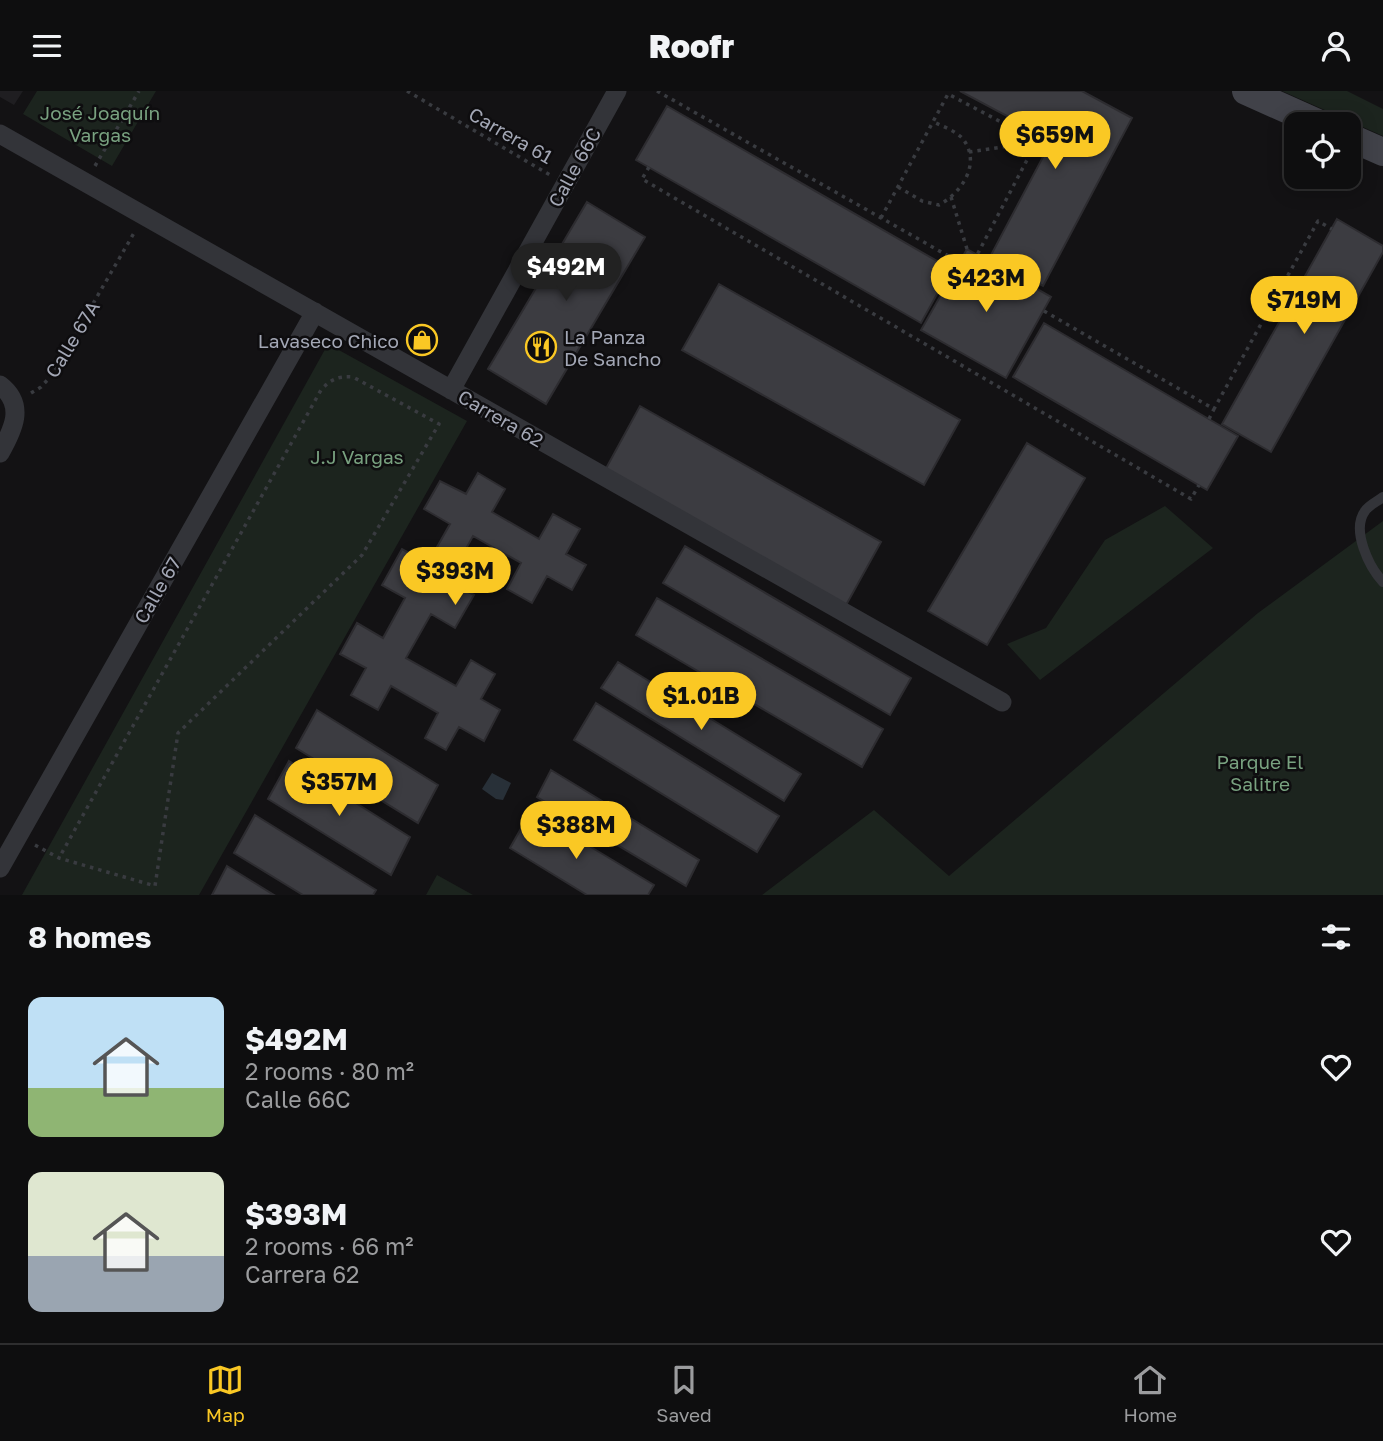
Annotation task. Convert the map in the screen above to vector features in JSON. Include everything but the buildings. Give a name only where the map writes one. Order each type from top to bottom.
[{"type":"main road","points":[[1246,91],[1294,112]]},
{"type":"main road","points":[[1361,142],[1383,152]]},
{"type":"street","name":"Calle 66C","points":[[451,390],[617,91]]},
{"type":"street","name":"Carrera 62","points":[[0,134],[1002,702]]},
{"type":"street","name":"Calle 67","points":[[1,866],[315,312]]},
{"type":"street","points":[[0,385],[7,390],[14,403],[16,417],[14,428],[0,453]]},
{"type":"lane","points":[[1383,497],[1365,511],[1361,527],[1364,554],[1383,582]]},
{"type":"path","points":[[85,183],[139,91]]},
{"type":"path","name":"Carrera 61","points":[[407,91],[564,183]]},
{"type":"path","points":[[657,91],[959,262]]},
{"type":"path","points":[[881,218],[948,94],[1037,141]]},
{"type":"path","points":[[679,113],[682,106]]},
{"type":"path","points":[[898,187],[930,204],[939,205],[951,197],[964,182],[969,172],[969,152],[962,138],[934,121]]},
{"type":"path","points":[[969,152],[1037,141]]},
{"type":"path","points":[[977,255],[1037,141]]},
{"type":"path","points":[[649,167],[642,179],[1192,499],[1199,485]]},
{"type":"path","points":[[951,197],[967,249]]},
{"type":"path","name":"Calle 67A","points":[[14,403],[41,387],[51,376],[145,216]]},
{"type":"path","points":[[1209,419],[1318,221],[1332,229]]},
{"type":"path","points":[[1044,311],[1214,409]]},
{"type":"path","points":[[33,843],[60,859],[155,886],[178,733],[362,555],[439,423],[353,376],[330,380],[321,390],[60,859]]},
{"type":"shaded area","points":[[0,91],[23,91],[14,105],[0,97]]},
{"type":"shaded area","points":[[492,773],[511,783],[503,800],[496,799],[482,789]]},
{"type":"green space","name":"José Joaquín Vargas","points":[[37,91],[156,91],[112,166],[23,114]]},
{"type":"green space","points":[[1282,91],[1347,91],[1383,109],[1383,136],[1361,126],[1361,112],[1329,112]]},
{"type":"green space","name":"J.J Vargas","points":[[328,344],[467,421],[199,895],[22,895]]},
{"type":"green space","points":[[1165,506],[1213,548],[1040,680],[1007,644],[1046,628],[1105,540]]},
{"type":"green space","name":"Parque El Salitre","points":[[1383,521],[1383,895],[762,895],[874,810],[949,876],[1258,613]]},
{"type":"green space","points":[[437,875],[473,895],[426,895]]},
{"type":"place","name":"Lavaseco Chico","points":[[422,340]]},
{"type":"place","name":"La Panza De Sancho","points":[[541,347]]}]
